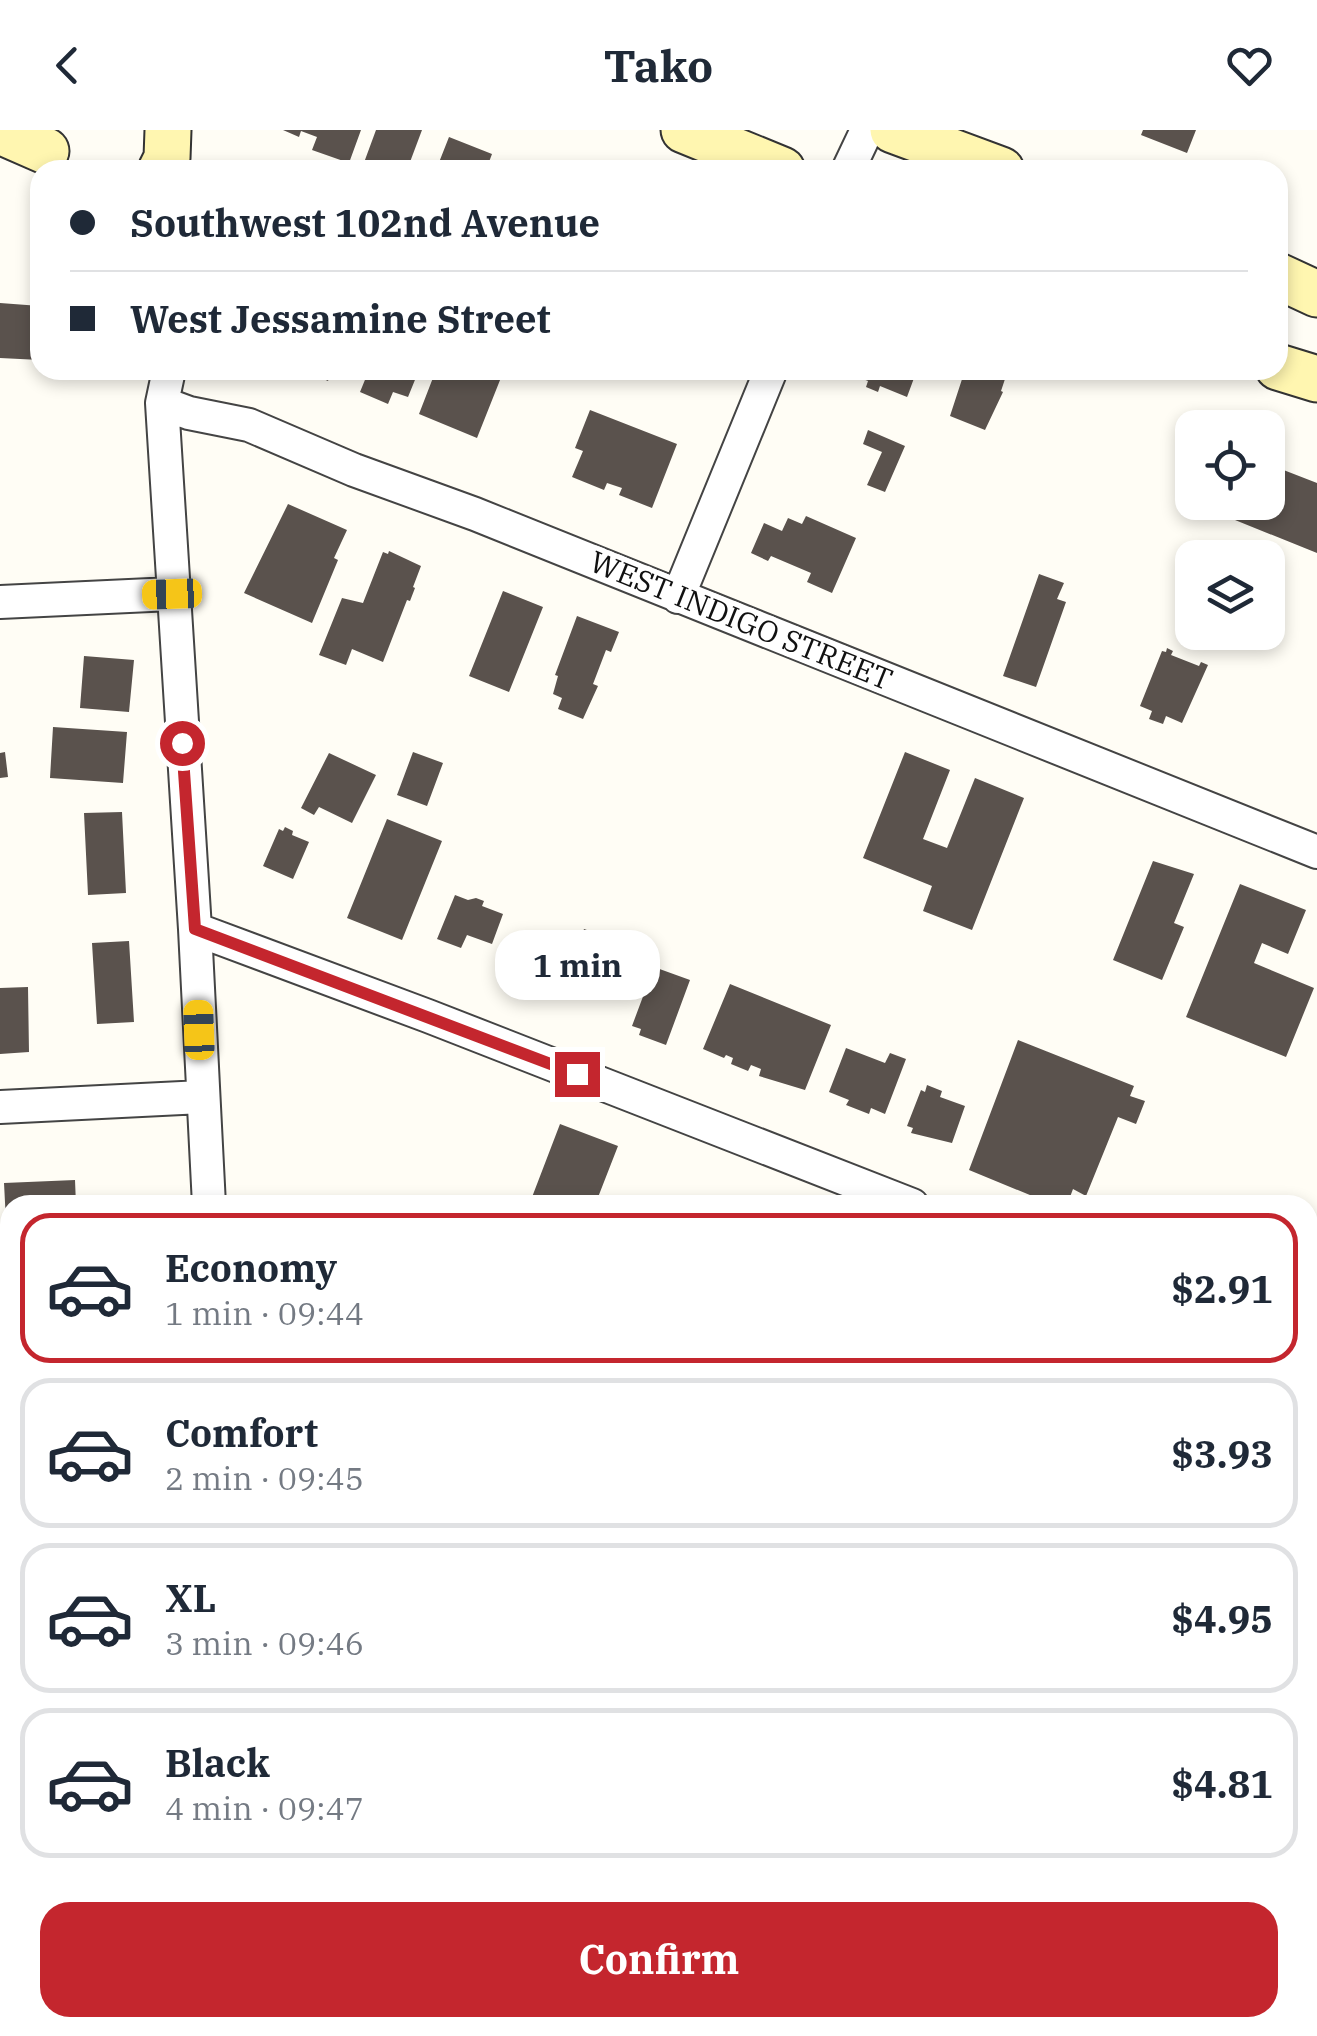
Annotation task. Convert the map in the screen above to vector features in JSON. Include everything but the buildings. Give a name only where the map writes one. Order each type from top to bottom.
[{"type":"street","points":[[684,130],[758,160]]},
{"type":"street","points":[[853,160],[867,130]]},
{"type":"street","points":[[893,130],[974,160]]},
{"type":"street","points":[[0,131],[48,150]]},
{"type":"street","points":[[1288,281],[1317,294]]},
{"type":"street","points":[[1288,371],[1317,378]]},
{"type":"street","points":[[151,380],[162,404]]},
{"type":"street","points":[[166,380],[162,404],[207,1195]]},
{"type":"street","points":[[678,597],[767,380]]},
{"type":"street","name":"WEST INDIGO STREET","points":[[162,404],[189,414],[249,425],[1317,852]]},
{"type":"street","points":[[0,602],[172,594]]},
{"type":"street","points":[[195,929],[886,1195]]},
{"type":"street","points":[[0,1107],[202,1097]]},
{"type":"route","points":[[182,743],[195,929],[577,1074]]}]
